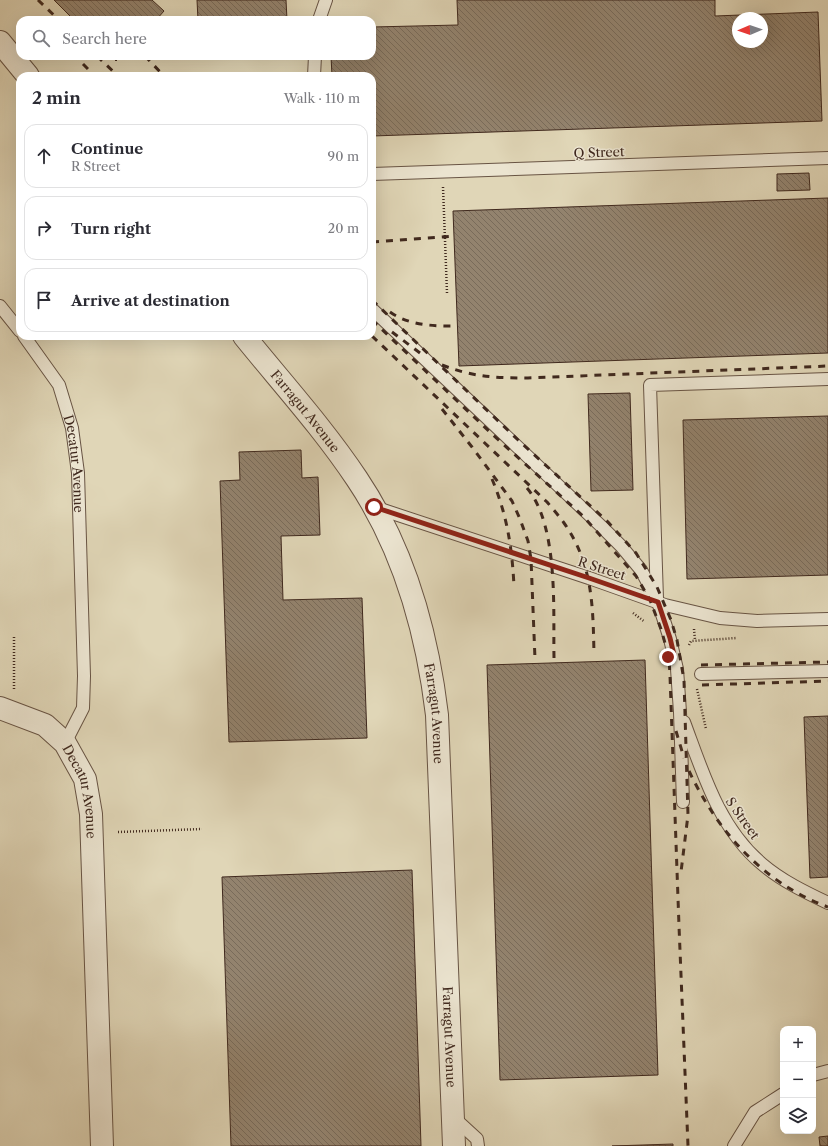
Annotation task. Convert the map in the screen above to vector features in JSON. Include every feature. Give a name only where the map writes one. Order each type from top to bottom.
[{"type":"street","points":[[0,42],[25,72]]},
{"type":"street","name":"Farragut Avenue","points":[[247,340],[342,457],[374,507],[406,576],[427,649],[437,715],[454,1146]]},
{"type":"street","points":[[7,700],[45,725],[65,743]]},
{"type":"street","name":"Decatur Avenue","points":[[65,743],[85,779],[91,814],[102,1146]]},
{"type":"lane","points":[[320,16],[326,0]]},
{"type":"lane","points":[[314,72],[315,60]]},
{"type":"lane","name":"Q Street","points":[[376,174],[828,158]]},
{"type":"lane","points":[[0,306],[16,326]]},
{"type":"lane","points":[[376,313],[621,546],[641,570],[658,602],[670,638],[677,669],[683,802]]},
{"type":"lane","name":"Decatur Avenue","points":[[27,340],[59,385],[72,428],[78,473],[84,676],[83,708],[65,743]]},
{"type":"lane","points":[[658,602],[650,385],[828,379]]},
{"type":"lane","name":"R Street","points":[[374,507],[658,602],[727,618],[757,621],[828,620]]},
{"type":"lane","points":[[700,674],[828,671]]},
{"type":"lane","name":"S Street","points":[[680,712],[710,793],[738,839],[762,864],[798,888],[828,902]]},
{"type":"lane","points":[[816,1074],[828,1071]]},
{"type":"lane","points":[[734,1146],[755,1112],[780,1096]]},
{"type":"lane","points":[[453,1117],[477,1139],[478,1146]]},
{"type":"path","points":[[443,184],[447,293]]},
{"type":"path","points":[[629,611],[649,625]]},
{"type":"path","points":[[7,700],[14,636]]},
{"type":"path","points":[[674,655],[690,650],[691,640],[742,638]]},
{"type":"path","points":[[696,687],[707,731]]},
{"type":"path","points":[[118,832],[202,829]]},
{"type":"building","points":[[54,0],[152,0],[164,11],[160,16],[70,16]]},
{"type":"building","points":[[197,0],[286,0],[287,16],[198,16]]},
{"type":"building","points":[[457,0],[715,0],[715,16],[732,15],[732,48],[768,48],[768,14],[818,12],[822,121],[376,136],[376,72],[332,72],[331,60],[376,60],[376,27],[458,25]]},
{"type":"building","points":[[809,173],[810,190],[777,191],[777,174]]},
{"type":"building","points":[[828,198],[828,353],[459,366],[453,211]]},
{"type":"building","points":[[630,393],[633,490],[591,491],[588,394]]},
{"type":"building","points":[[828,416],[828,575],[687,579],[683,420]]},
{"type":"building","points":[[301,450],[302,478],[318,477],[320,535],[281,536],[283,600],[362,598],[367,738],[229,742],[220,481],[240,480],[239,452]]},
{"type":"building","points":[[645,660],[658,1075],[500,1080],[487,665]]},
{"type":"building","points":[[828,716],[828,877],[810,878],[804,717]]},
{"type":"building","points":[[412,870],[421,1146],[231,1146],[222,877]]},
{"type":"building","points":[[828,1136],[828,1146],[820,1146],[819,1137]]},
{"type":"building","points":[[673,1144],[673,1146],[612,1146]]},
{"type":"railway","points":[[38,0],[55,16]]},
{"type":"railway","points":[[101,60],[114,72]]},
{"type":"railway","points":[[149,60],[160,72]]},
{"type":"railway","points":[[83,64],[91,72]]},
{"type":"railway","points":[[376,242],[454,236]]},
{"type":"railway","points":[[376,304],[517,439],[608,522],[636,553],[657,587],[671,620],[677,640],[684,680],[688,815],[681,872]]},
{"type":"railway","points":[[390,312],[398,317],[414,323],[457,326]]},
{"type":"railway","points":[[376,324],[493,435],[583,516],[636,576],[650,600],[661,629],[669,657],[688,1146]]},
{"type":"railway","points":[[392,332],[424,356]]},
{"type":"railway","points":[[376,340],[547,502],[564,523],[574,538],[581,554],[590,586],[594,655]]},
{"type":"railway","points":[[442,365],[464,372],[505,378],[828,366]]},
{"type":"railway","points":[[442,409],[512,501],[520,519],[528,541],[531,559],[535,659]]},
{"type":"railway","points":[[492,479],[508,531],[514,586]]},
{"type":"railway","points":[[527,488],[537,504],[545,524],[549,546],[552,570],[554,658]]},
{"type":"railway","points":[[701,665],[828,662]]},
{"type":"railway","points":[[702,685],[828,681]]},
{"type":"railway","points":[[676,731],[684,758]]},
{"type":"railway","points":[[689,771],[714,815],[745,853],[763,870],[783,884],[805,897],[828,907]]},
{"type":"route","points":[[374,507],[624,589],[658,602],[674,655],[668,657]]}]
